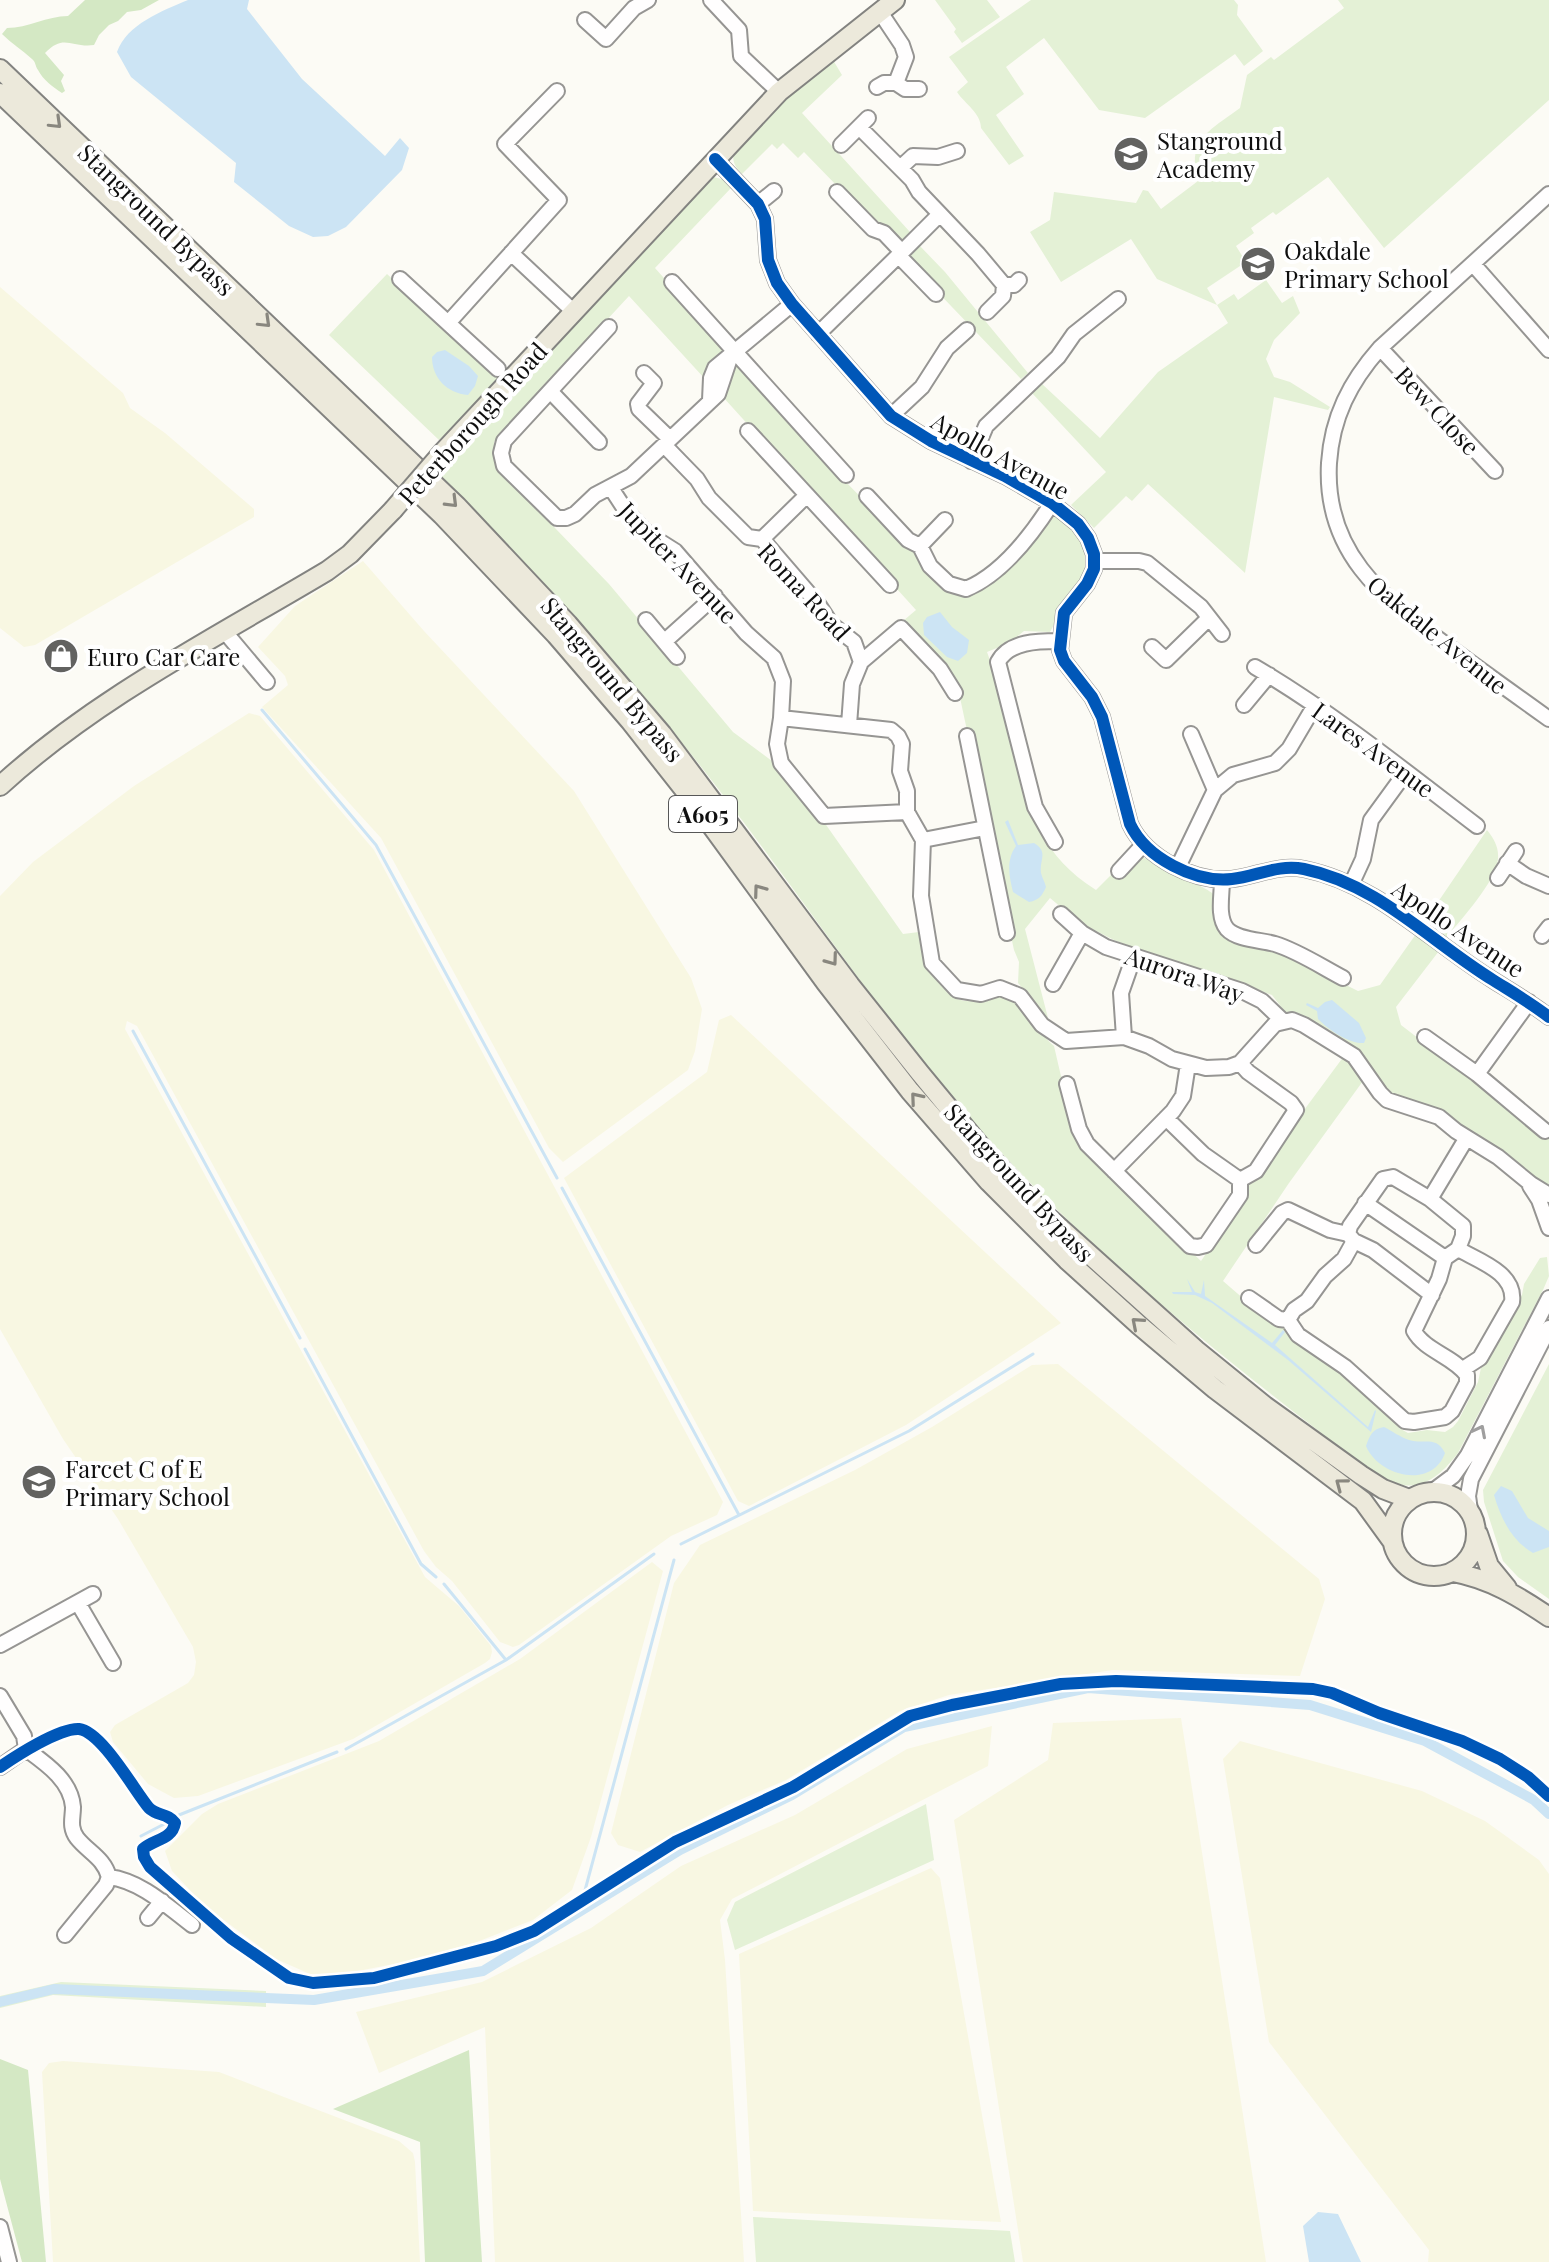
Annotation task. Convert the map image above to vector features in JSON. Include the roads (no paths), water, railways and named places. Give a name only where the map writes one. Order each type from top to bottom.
[{"type":"main road","name":"Peterborough Road","points":[[0,785],[36,753],[82,720],[327,571],[369,536],[573,311],[779,92],[888,6]]},
{"type":"main road","name":"Stanground Bypass","points":[[0,69],[457,506],[559,614],[662,734],[850,985],[920,1073],[986,1153],[1040,1210],[1164,1322],[1265,1406],[1361,1475],[1383,1489],[1409,1499]]},
{"type":"main road","name":"Stanground Bypass","points":[[0,93],[442,515],[556,635],[697,806],[826,983],[910,1091],[989,1182],[1067,1260],[1139,1325],[1215,1389],[1363,1501],[1392,1541]]},
{"type":"main road","points":[[1509,1590],[1489,1566],[1470,1510],[1460,1500],[1447,1493],[1433,1491],[1409,1499],[1395,1518],[1392,1541],[1400,1559],[1415,1571],[1434,1576],[1453,1572],[1479,1577],[1509,1590],[1549,1617]]},
{"type":"main road","points":[[1453,1572],[1471,1555],[1477,1531]]},
{"type":"street","points":[[585,20],[606,39],[634,8],[648,0]]},
{"type":"street","points":[[711,0],[739,30],[741,56],[779,92]]},
{"type":"street","points":[[888,6],[906,57],[896,83]]},
{"type":"street","points":[[877,87],[884,83],[896,83],[905,89],[919,89]]},
{"type":"street","points":[[449,322],[559,200],[505,144],[557,91]]},
{"type":"street","points":[[841,145],[864,123],[1004,285],[1003,296],[987,312]]},
{"type":"street","points":[[900,168],[913,156],[938,157],[957,151]]},
{"type":"street","points":[[715,159],[758,204],[774,191]]},
{"type":"street","points":[[837,192],[873,229],[884,233],[936,294]]},
{"type":"street","name":"Oakdale Avenue","points":[[1549,194],[1380,348],[1363,368],[1348,391],[1331,442],[1328,481],[1334,513],[1346,547],[1363,574],[1383,595],[1549,719]]},
{"type":"street","name":"Apollo Avenue","points":[[758,204],[765,219],[768,260],[777,283],[891,416],[913,431],[1052,503],[1078,524],[1088,538],[1095,561]]},
{"type":"street","points":[[818,334],[940,214]]},
{"type":"street","points":[[511,253],[573,311]]},
{"type":"street","points":[[1473,264],[1549,350]]},
{"type":"street","points":[[400,279],[498,369]]},
{"type":"street","points":[[1004,285],[1014,285],[1019,280]]},
{"type":"street","points":[[672,282],[733,355],[801,418],[846,475]]},
{"type":"street","points":[[971,461],[986,426],[1058,357],[1074,334],[1118,299]]},
{"type":"street","points":[[609,327],[504,441],[501,453],[504,466],[557,518],[575,514],[595,495],[631,476],[721,388],[723,373],[733,355],[792,304]]},
{"type":"street","points":[[891,416],[922,387],[947,348],[967,330]]},
{"type":"street","name":"Bew Close","points":[[1380,348],[1495,471]]},
{"type":"street","name":"Roma Road","points":[[644,373],[654,383],[638,404],[639,409],[709,498],[748,537],[762,539],[818,604],[831,624],[854,642],[861,662],[852,684],[849,725]]},
{"type":"street","points":[[550,391],[599,442]]},
{"type":"street","points":[[748,431],[890,585]]},
{"type":"street","name":"Jupiter Avenue","points":[[611,488],[626,511],[648,534],[675,551],[746,633],[774,658],[783,681],[777,744],[781,763],[824,816],[907,812]]},
{"type":"street","points":[[762,539],[807,495]]},
{"type":"street","points":[[867,496],[908,540],[920,546],[930,566],[949,584],[966,589],[977,584],[1031,535],[1052,503]]},
{"type":"street","points":[[920,546],[945,520]]},
{"type":"street","points":[[1119,871],[1143,845],[1130,824],[1097,707],[1064,661],[1059,641],[1064,613],[1092,577],[1095,561],[1139,561],[1147,563],[1201,607],[1222,634]]},
{"type":"street","points":[[665,641],[715,596]]},
{"type":"street","points":[[1152,647],[1166,660],[1209,618]]},
{"type":"street","points":[[646,620],[677,657]]},
{"type":"street","points":[[861,662],[901,628],[940,669],[955,693]]},
{"type":"street","points":[[225,632],[267,682]]},
{"type":"street","points":[[1055,842],[1029,785],[998,662],[1005,653],[1028,642],[1059,641]]},
{"type":"street","name":"Lares Avenue","points":[[1255,667],[1315,705],[1477,826]]},
{"type":"street","points":[[1244,705],[1269,675]]},
{"type":"street","points":[[1178,867],[1215,790],[1233,775],[1275,763],[1289,749],[1315,705]]},
{"type":"street","points":[[781,718],[891,730],[898,736],[902,744],[900,771],[907,791],[907,812],[923,840],[921,896],[932,963],[957,990],[981,994],[1000,988],[1020,996],[1042,1025],[1066,1041],[1124,1037],[1188,1064],[1220,1068],[1240,1063],[1267,1029],[1292,1020],[1332,1040],[1354,1056],[1387,1100],[1431,1112],[1549,1195]]},
{"type":"street","points":[[1191,734],[1215,790]]},
{"type":"street","points":[[967,736],[1007,933]]},
{"type":"street","points":[[1351,885],[1363,859],[1371,820],[1406,772]]},
{"type":"street","points":[[923,840],[985,828]]},
{"type":"street","name":"Apollo Avenue","points":[[1143,845],[1178,867],[1206,878],[1222,880],[1280,867],[1320,873],[1351,885],[1400,913],[1493,981],[1549,1017]]},
{"type":"street","points":[[1498,878],[1512,857],[1537,882],[1549,886]]},
{"type":"street","points":[[1222,880],[1222,920],[1234,934],[1303,951],[1343,978]]},
{"type":"street","name":"Aurora Way","points":[[1061,914],[1082,933],[1106,947],[1242,991],[1274,1009],[1283,1021]]},
{"type":"street","points":[[1053,984],[1082,933]]},
{"type":"street","points":[[1124,1037],[1121,993],[1134,956]]},
{"type":"street","points":[[1477,1074],[1529,1002]]},
{"type":"street","points":[[1425,1037],[1444,1045],[1477,1074],[1530,1108],[1545,1131]]},
{"type":"street","points":[[1240,1063],[1296,1110],[1256,1171],[1240,1180]]},
{"type":"street","points":[[1114,1171],[1183,1096],[1188,1064]]},
{"type":"street","points":[[1067,1084],[1079,1129],[1087,1144],[1190,1246],[1206,1245],[1240,1195],[1240,1180]]},
{"type":"street","points":[[1166,1118],[1203,1154],[1240,1180]]},
{"type":"street","points":[[1430,1199],[1466,1139]]},
{"type":"street","points":[[1249,1298],[1279,1319],[1288,1320],[1298,1335],[1345,1367],[1405,1421],[1445,1417],[1452,1411],[1467,1383],[1467,1375],[1459,1364],[1420,1341],[1414,1331],[1432,1295],[1445,1258],[1458,1249],[1463,1226],[1430,1199],[1393,1177],[1383,1179],[1350,1226],[1351,1238],[1344,1259],[1325,1276],[1288,1320]]},
{"type":"street","points":[[1525,1179],[1539,1200],[1549,1228]]},
{"type":"street","points":[[1365,1203],[1445,1258]]},
{"type":"street","points":[[1256,1245],[1282,1213],[1288,1210],[1373,1250],[1432,1295]]},
{"type":"street","points":[[1458,1249],[1502,1275],[1514,1292],[1512,1302],[1480,1358],[1463,1369]]},
{"type":"street","points":[[1433,1491],[1453,1476],[1468,1455],[1549,1298]]},
{"type":"street","points":[[1470,1510],[1468,1496],[1471,1479],[1549,1328]]},
{"type":"street","points":[[0,1645],[93,1594]]},
{"type":"street","points":[[78,1603],[112,1664]]},
{"type":"street","points":[[0,1696],[24,1736],[26,1749],[58,1775],[69,1791],[73,1806],[71,1825],[76,1837],[99,1858],[109,1877],[106,1885],[65,1935]]},
{"type":"street","points":[[0,1767],[26,1749]]},
{"type":"street","points":[[109,1877],[131,1882],[192,1925]]},
{"type":"street","points":[[148,1918],[162,1901]]},
{"type":"street","points":[[0,2227],[9,2262]]},
{"type":"water","points":[[188,0],[249,0],[247,9],[302,79],[385,156],[400,138],[409,148],[402,170],[346,227],[328,236],[313,237],[289,226],[234,182],[236,163],[131,77],[117,52],[122,42],[146,20]]},
{"type":"water","points":[[445,350],[478,376],[468,395],[447,388],[438,378],[432,357]]},
{"type":"water","points":[[940,612],[952,627],[969,640],[967,653],[958,661],[947,657],[924,635],[923,623],[927,617]]},
{"type":"water","points":[[1008,820],[1018,845],[1034,843],[1042,853],[1041,873],[1046,887],[1040,897],[1029,902],[1013,892],[1010,862],[1016,846],[1005,822]]},
{"type":"water","points":[[1332,1000],[1359,1023],[1366,1038],[1364,1043],[1333,1032],[1318,1019],[1317,1011],[1306,1005],[1318,1008]]},
{"type":"water","points":[[1187,1279],[1195,1292],[1201,1294],[1204,1280],[1205,1296],[1272,1343],[1283,1330],[1285,1332],[1275,1345],[1368,1427],[1376,1411],[1371,1432],[1288,1360],[1212,1303],[1195,1295],[1173,1294],[1192,1292]]},
{"type":"water","points":[[1384,1427],[1409,1440],[1434,1442],[1445,1453],[1429,1472],[1405,1475],[1393,1471],[1372,1456],[1366,1446],[1372,1433]]},
{"type":"water","points":[[1501,1486],[1512,1491],[1528,1518],[1549,1531],[1549,1547],[1533,1553],[1513,1536],[1494,1495]]},
{"type":"water","points":[[1318,2212],[1338,2214],[1361,2262],[1309,2262],[1303,2226]]},
{"type":"waterway","points":[[262,710],[376,845],[557,1178]]},
{"type":"waterway","points":[[133,1031],[300,1338]]},
{"type":"waterway","points":[[562,1188],[739,1515]]},
{"type":"waterway","points":[[305,1349],[421,1564],[436,1577]]},
{"type":"waterway","points":[[681,1544],[909,1431],[1033,1354]]},
{"type":"waterway","points":[[444,1584],[506,1660],[654,1554]]},
{"type":"waterway","points":[[584,1894],[674,1560]]},
{"type":"waterway","points":[[346,1749],[506,1660]]},
{"type":"waterway","points":[[0,2002],[54,1989],[314,2000],[483,1971],[680,1850],[792,1795],[904,1727],[1088,1688],[1310,1705],[1425,1741],[1534,1800],[1549,1814]]},
{"type":"waterway","points":[[179,1815],[337,1752]]},
{"type":"waterway","points":[[141,1836],[170,1821]]},
{"type":"place","name":"Stanground Academy","points":[[1131,154]]},
{"type":"place","name":"Oakdale Primary School","points":[[1258,264]]},
{"type":"place","name":"Euro Car Care","points":[[61,656]]},
{"type":"place","name":"Farcet C of E Primary School","points":[[39,1482]]}]
